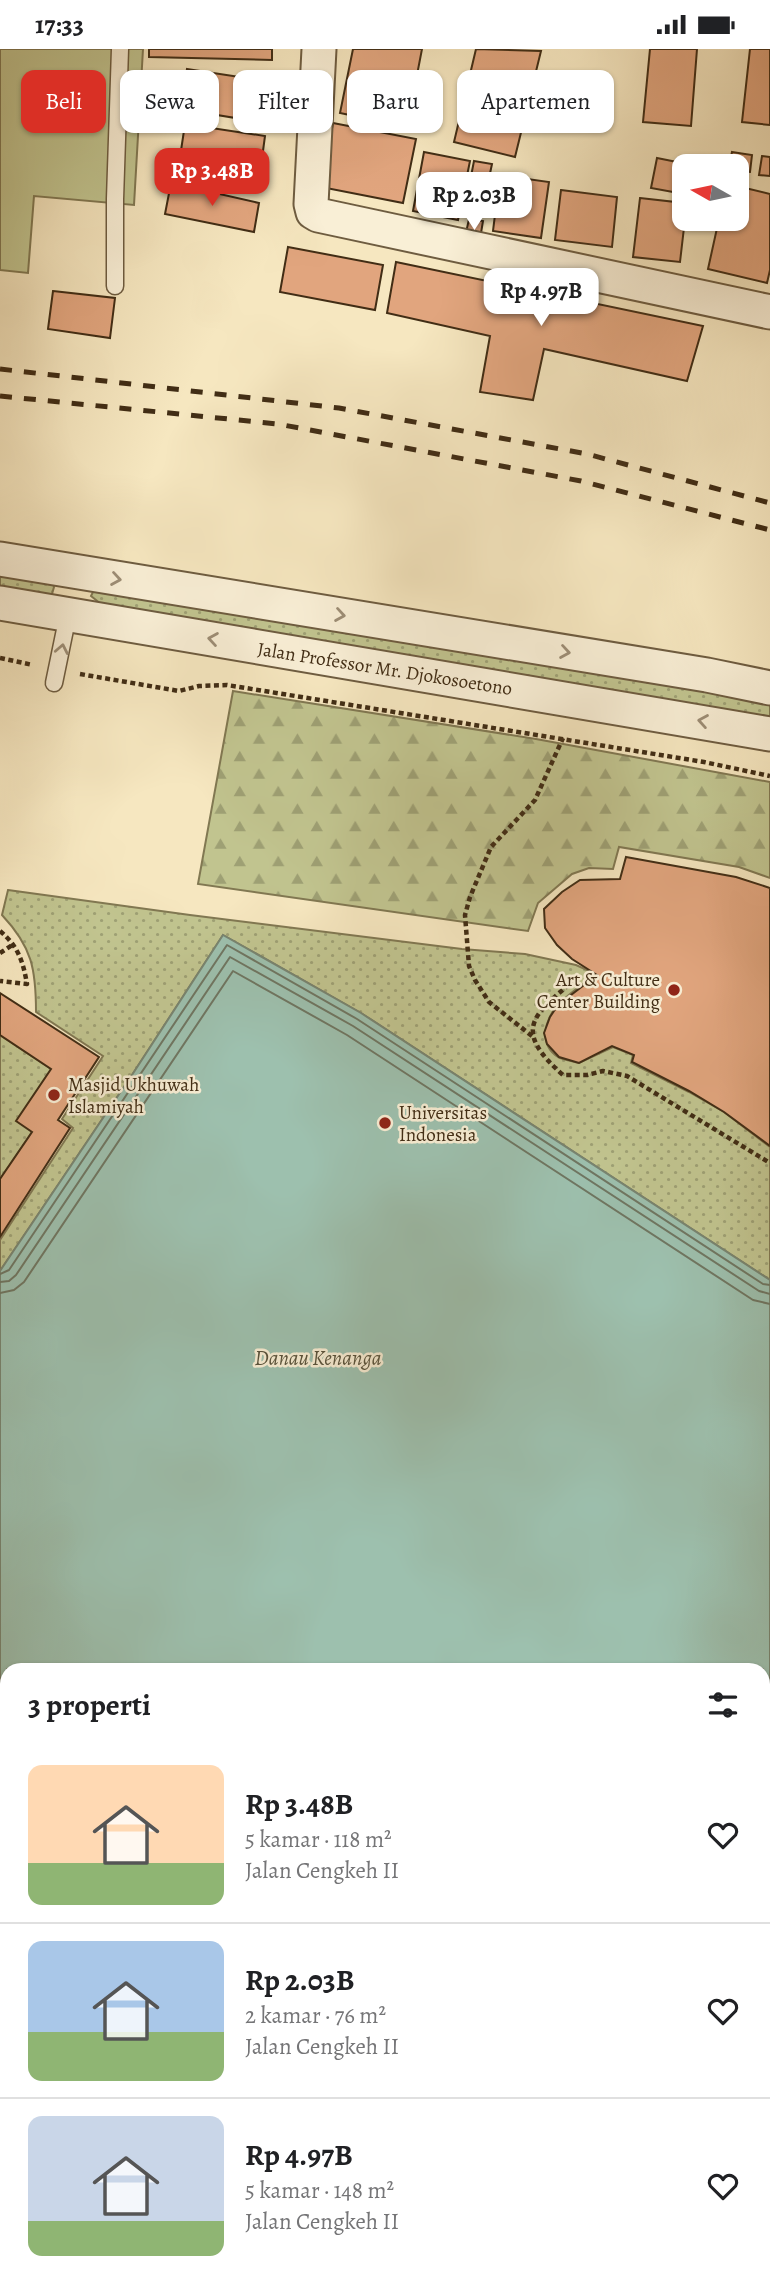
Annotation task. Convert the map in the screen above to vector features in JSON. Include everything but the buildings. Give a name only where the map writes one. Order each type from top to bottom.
[{"type":"street","points":[[319,49],[311,204],[313,212],[318,215],[770,312]]},
{"type":"street","points":[[0,559],[707,675],[770,688]]},
{"type":"street","points":[[68,615],[78,573]]},
{"type":"street","name":"Jalan Professor Mr. Djokosoetono","points":[[0,603],[770,734]]},
{"type":"lane","points":[[115,286],[120,49]]},
{"type":"lane","points":[[56,677],[68,615]]},
{"type":"path","points":[[0,659],[56,677],[179,691],[199,686],[227,685],[704,762],[770,776]]},
{"type":"path","points":[[568,698],[562,740],[535,800],[491,847],[470,897],[465,915],[468,966],[489,1002],[532,1036],[544,1059],[563,1075],[587,1075],[603,1071],[627,1076],[770,1163]]},
{"type":"path","points":[[0,931],[14,944],[23,961],[27,984],[0,981]]},
{"type":"path","points":[[0,953],[14,944]]},
{"type":"path","points":[[532,1036],[537,1014],[576,979]]},
{"type":"green space","points":[[0,49],[143,49],[142,70],[120,70],[120,133],[138,133],[134,205],[34,196],[28,273],[0,270]]},
{"type":"green space","points":[[0,569],[52,581],[52,594],[44,598],[0,591]]},
{"type":"green space","points":[[95,588],[770,701],[770,718],[101,604],[91,596]]},
{"type":"green space","points":[[233,691],[536,739],[770,782],[770,878],[739,867],[619,847],[613,869],[589,868],[572,874],[538,903],[528,931],[198,884]]},
{"type":"green space","points":[[8,890],[462,949],[525,954],[576,965],[596,974],[553,1011],[546,1032],[548,1046],[558,1057],[579,1063],[613,1047],[633,1055],[631,1063],[724,1112],[770,1147],[770,1280],[361,1013],[223,935],[0,1271],[0,1240],[73,1128],[62,1119],[103,1056],[36,1012],[35,983],[30,959],[20,938],[2,915]]},
{"type":"green space","points":[[0,1035],[51,1069],[32,1132],[0,1179]]},
{"type":"water","name":"Danau Kenanga","points":[[223,935],[361,1013],[770,1280],[770,1663],[0,1663],[0,1271]]},
{"type":"railway","points":[[0,369],[339,408],[587,454],[770,503]]},
{"type":"railway","points":[[0,396],[278,424],[581,481],[770,530]]},
{"type":"place","name":"Art & Culture Center Building","points":[[674,990]]},
{"type":"place","name":"Masjid Ukhuwah Islamiyah","points":[[54,1095]]},
{"type":"place","name":"Universitas Indonesia","points":[[385,1123]]}]
